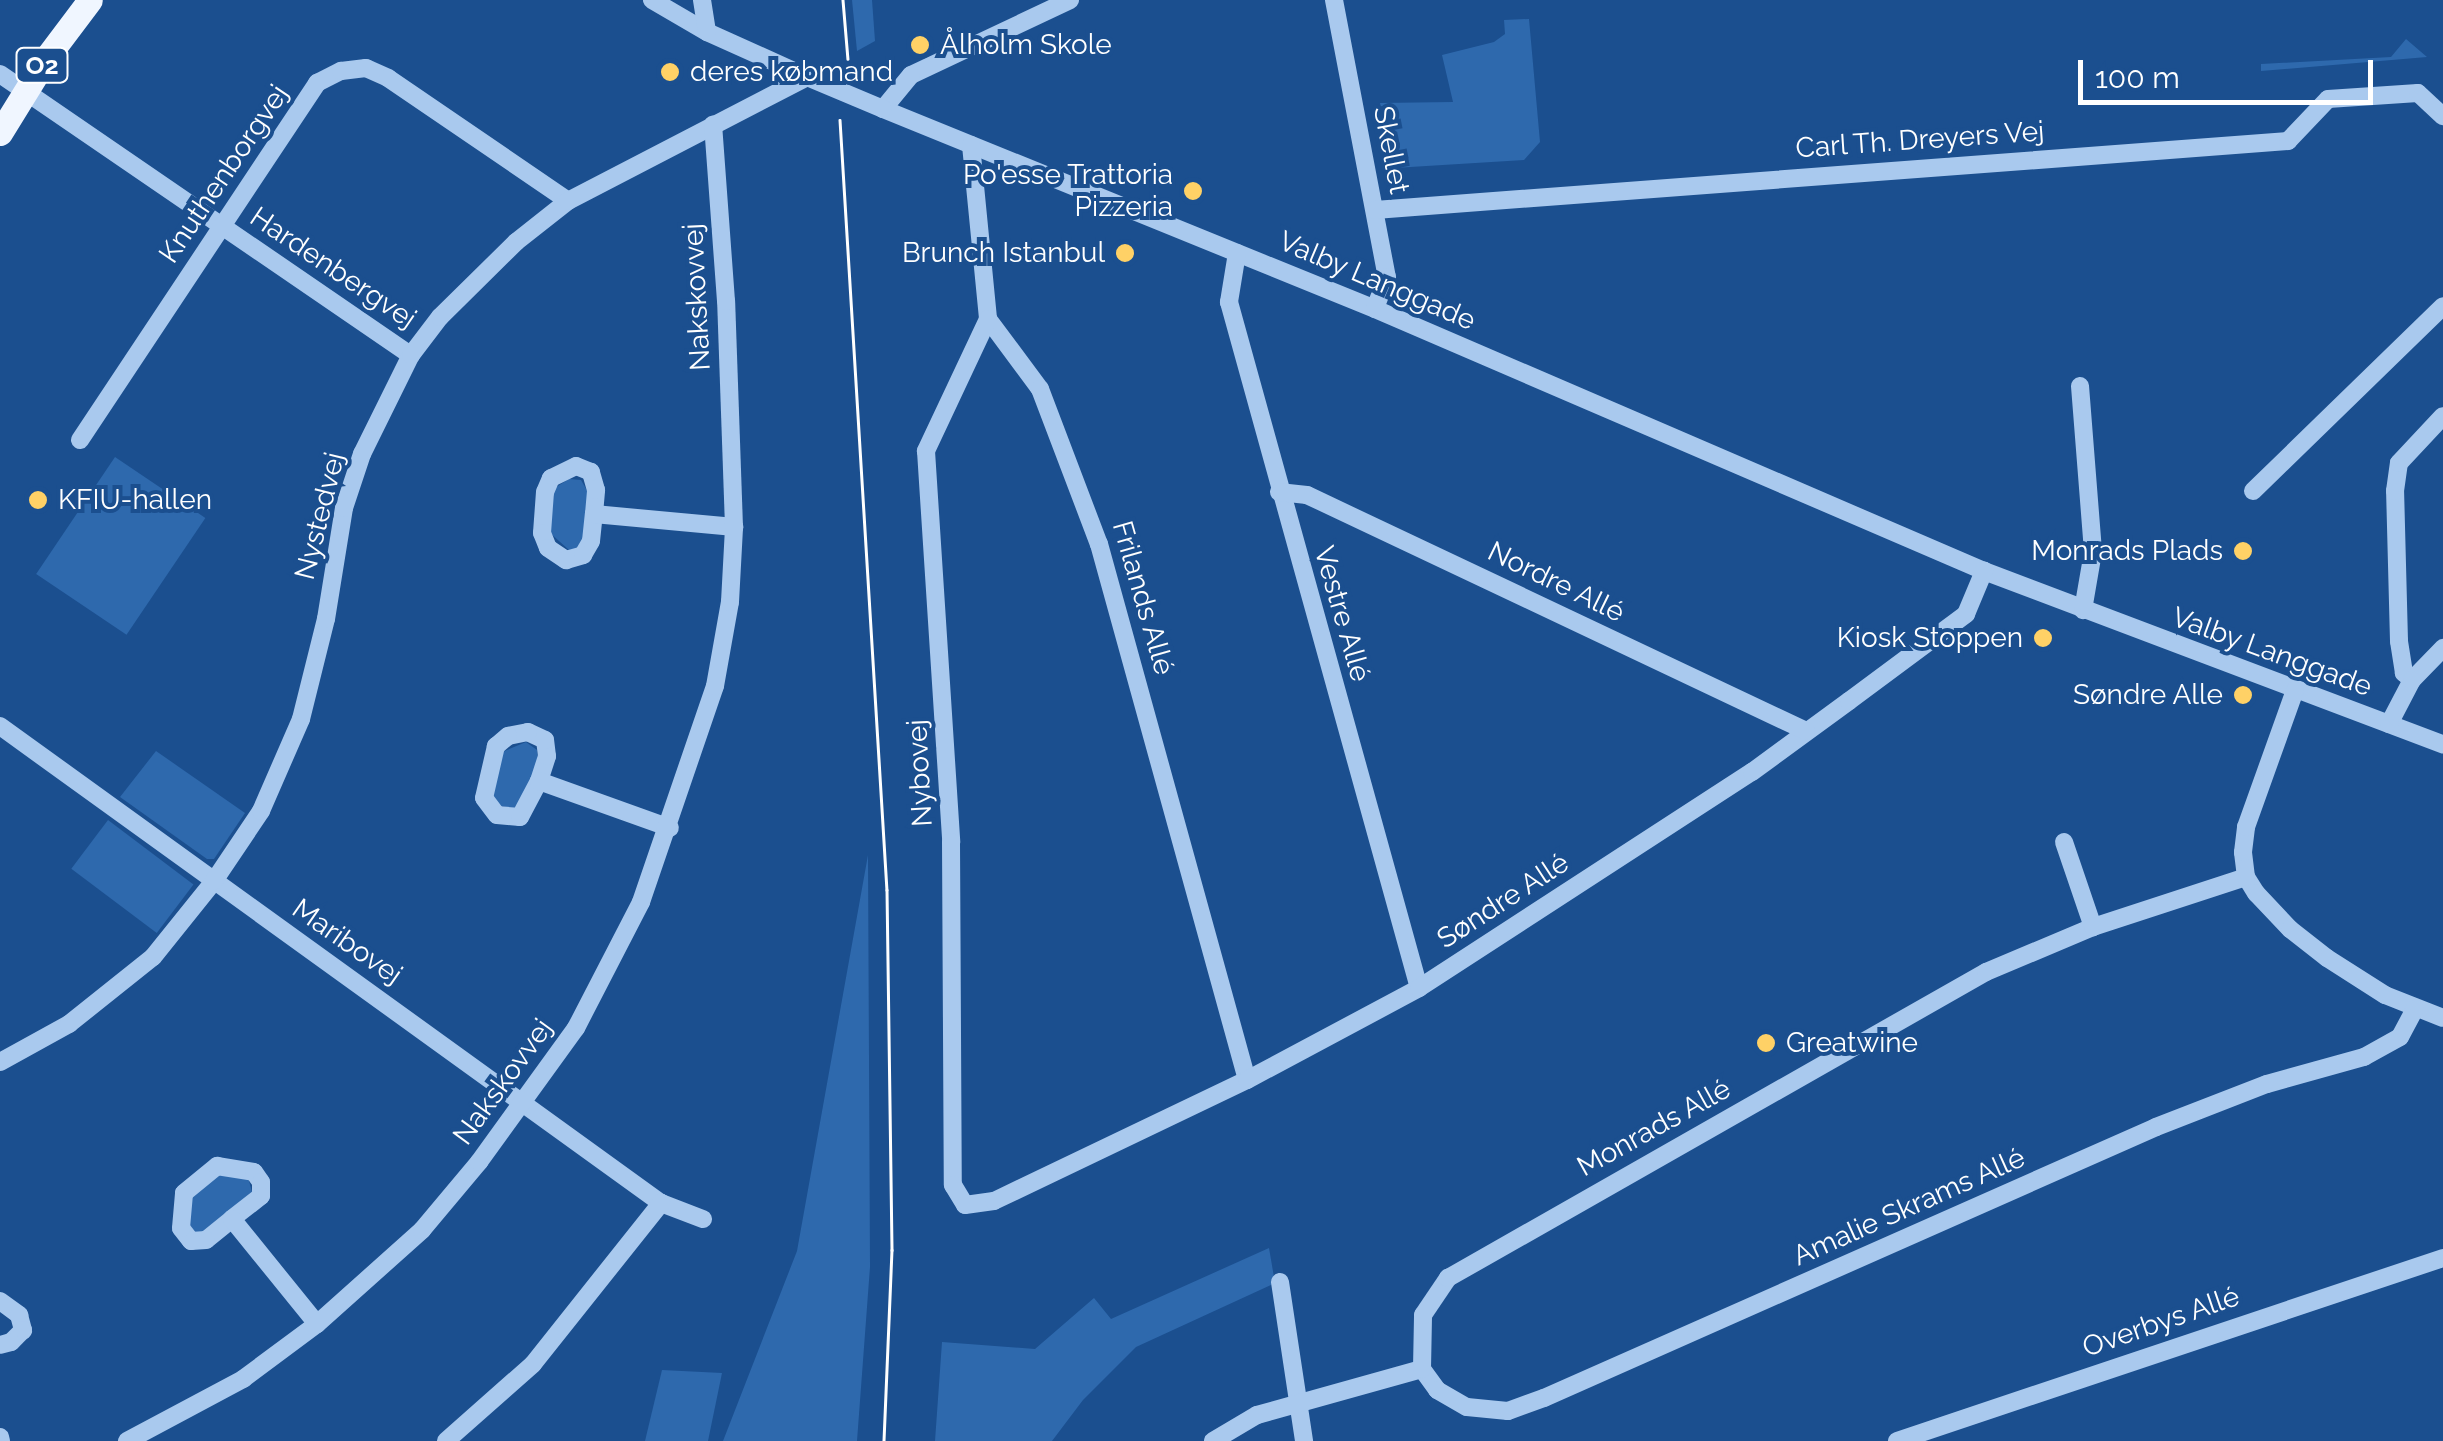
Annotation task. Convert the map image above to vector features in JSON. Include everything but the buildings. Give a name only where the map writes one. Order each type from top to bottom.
[{"type":"main road","name":"O2","points":[[0,134],[90,0]]},
{"type":"street","name":"Valby Langgade","points":[[652,0],[706,32],[807,77],[1376,309],[1984,571],[2443,744]]},
{"type":"street","points":[[702,0],[706,32]]},
{"type":"street","points":[[883,109],[911,75],[1070,0]]},
{"type":"street","name":"Skellet","points":[[1334,0],[1388,277],[1376,309]]},
{"type":"street","name":"Knuthenborgvej","points":[[80,440],[317,83],[341,71],[366,68],[388,78],[568,201]]},
{"type":"street","name":"Hardenbergvej","points":[[0,74],[411,355]]},
{"type":"street","name":"Nystedvej","points":[[0,1062],[69,1024],[153,957],[214,881],[261,810],[301,719],[326,618],[344,508],[362,454],[411,355],[440,316],[516,242],[568,201],[807,77]]},
{"type":"street","name":"Carl Th. Dreyers Vej","points":[[1375,210],[2288,140],[2328,99],[2418,93],[2443,116]]},
{"type":"street","name":"Nakskovvej","points":[[127,1441],[243,1379],[317,1324],[422,1230],[576,1028],[612,963],[670,828],[716,686],[730,602],[734,526],[726,300],[713,124]]},
{"type":"street","points":[[971,146],[988,320]]},
{"type":"street","name":"Vestre Allé","points":[[1237,253],[1229,302],[1419,988]]},
{"type":"street","points":[[2253,490],[2288,470],[2443,306]]},
{"type":"street","name":"Frilands Allé","points":[[988,320],[1040,388],[1087,509],[1248,1080]]},
{"type":"street","name":"Nybovej","points":[[988,320],[930,436],[926,466],[952,842],[953,1185],[964,1205],[994,1201]]},
{"type":"street","points":[[2080,386],[2093,552],[2083,610]]},
{"type":"street","points":[[2412,680],[2404,673],[2399,641],[2394,490],[2400,463],[2443,416]]},
{"type":"street","points":[[576,466],[591,472],[596,490],[594,514],[591,541],[583,555],[566,560],[548,548],[542,533],[545,492],[552,478],[576,466]]},
{"type":"street","name":"Nordre Allé","points":[[1280,492],[1307,495],[1806,731]]},
{"type":"street","points":[[594,514],[734,526]]},
{"type":"street","name":"Søndre Allé","points":[[994,1201],[1248,1080],[1419,988],[1752,772],[1966,614],[1984,571]]},
{"type":"street","points":[[2389,724],[2412,680],[2443,648]]},
{"type":"street","points":[[2295,690],[2246,827],[2242,852],[2246,877],[2290,929],[2326,958],[2415,1009],[2443,1018]]},
{"type":"street","name":"Maribovej","points":[[0,726],[660,1204],[703,1218]]},
{"type":"street","points":[[528,732],[545,740],[547,756],[539,781],[520,818],[497,815],[484,798],[496,746],[508,736],[528,732]]},
{"type":"street","points":[[539,781],[670,828]]},
{"type":"street","points":[[2064,842],[2093,927]]},
{"type":"street","name":"Monrads Allé","points":[[1422,1369],[1423,1315],[1440,1286],[1466,1265],[1986,972],[2093,927],[2246,877]]},
{"type":"street","name":"Amalie Skrams Allé","points":[[1422,1369],[1437,1390],[1467,1406],[1508,1411],[1544,1398],[2156,1127],[2267,1084],[2364,1057],[2400,1037],[2415,1009]]},
{"type":"street","points":[[218,1166],[254,1172],[261,1182],[261,1196],[232,1220],[206,1240],[191,1241],[180,1228],[184,1193],[218,1166]]},
{"type":"street","points":[[446,1441],[532,1364],[660,1204]]},
{"type":"street","points":[[232,1220],[317,1324]]},
{"type":"street","name":"Overbys Allé","points":[[1897,1441],[2443,1258]]},
{"type":"street","points":[[1280,1282],[1304,1441]]},
{"type":"street","points":[[0,1302],[19,1315],[22,1330],[11,1342],[0,1345]]},
{"type":"street","points":[[1213,1441],[1257,1415],[1422,1369]]},
{"type":"shaded area","points":[[852,0],[872,0],[875,41],[857,51]]},
{"type":"shaded area","points":[[1529,19],[1540,142],[1524,160],[1394,168],[1380,103],[1453,102],[1442,55],[1494,42],[1505,34],[1504,20]]},
{"type":"shaded area","points":[[2406,39],[2427,57],[2261,71],[2261,64],[2391,57]]},
{"type":"shaded area","points":[[115,457],[205,518],[127,635],[36,574]]},
{"type":"shaded area","points":[[569,479],[581,480],[589,494],[586,535],[578,548],[569,550],[549,532],[553,489]]},
{"type":"shaded area","points":[[526,742],[537,750],[538,760],[523,801],[514,808],[500,806],[491,795],[502,752]]},
{"type":"shaded area","points":[[156,751],[245,813],[214,859],[207,859],[120,797]]},
{"type":"shaded area","points":[[108,820],[193,884],[157,933],[71,869]]},
{"type":"shaded area","points":[[868,855],[870,1267],[857,1441],[723,1441],[797,1251]]},
{"type":"shaded area","points":[[224,1169],[248,1177],[252,1192],[202,1232],[195,1232],[188,1227],[190,1197]]},
{"type":"shaded area","points":[[1269,1248],[1275,1283],[1136,1347],[1083,1400],[1052,1441],[935,1441],[942,1342],[1035,1349],[1094,1298],[1111,1319]]},
{"type":"shaded area","points":[[662,1370],[722,1373],[708,1441],[645,1441]]},
{"type":"tram line","points":[[843,0],[848,59]]},
{"type":"tram line","points":[[840,120],[887,890],[892,1250],[884,1441]]},
{"type":"place","name":"Ålholm Skole","points":[[920,45]]},
{"type":"place","name":"deres købmand","points":[[670,72]]},
{"type":"place","name":"Po'esse Trattoria Pizzeria","points":[[1193,191]]},
{"type":"place","name":"Brunch Istanbul","points":[[1125,253]]},
{"type":"place","name":"KFIU-hallen","points":[[38,500]]},
{"type":"place","name":"Monrads Plads","points":[[2243,551]]},
{"type":"place","name":"Kiosk Stoppen","points":[[2043,638]]},
{"type":"place","name":"Søndre Alle","points":[[2243,695]]},
{"type":"place","name":"Greatwine","points":[[1766,1043]]}]
